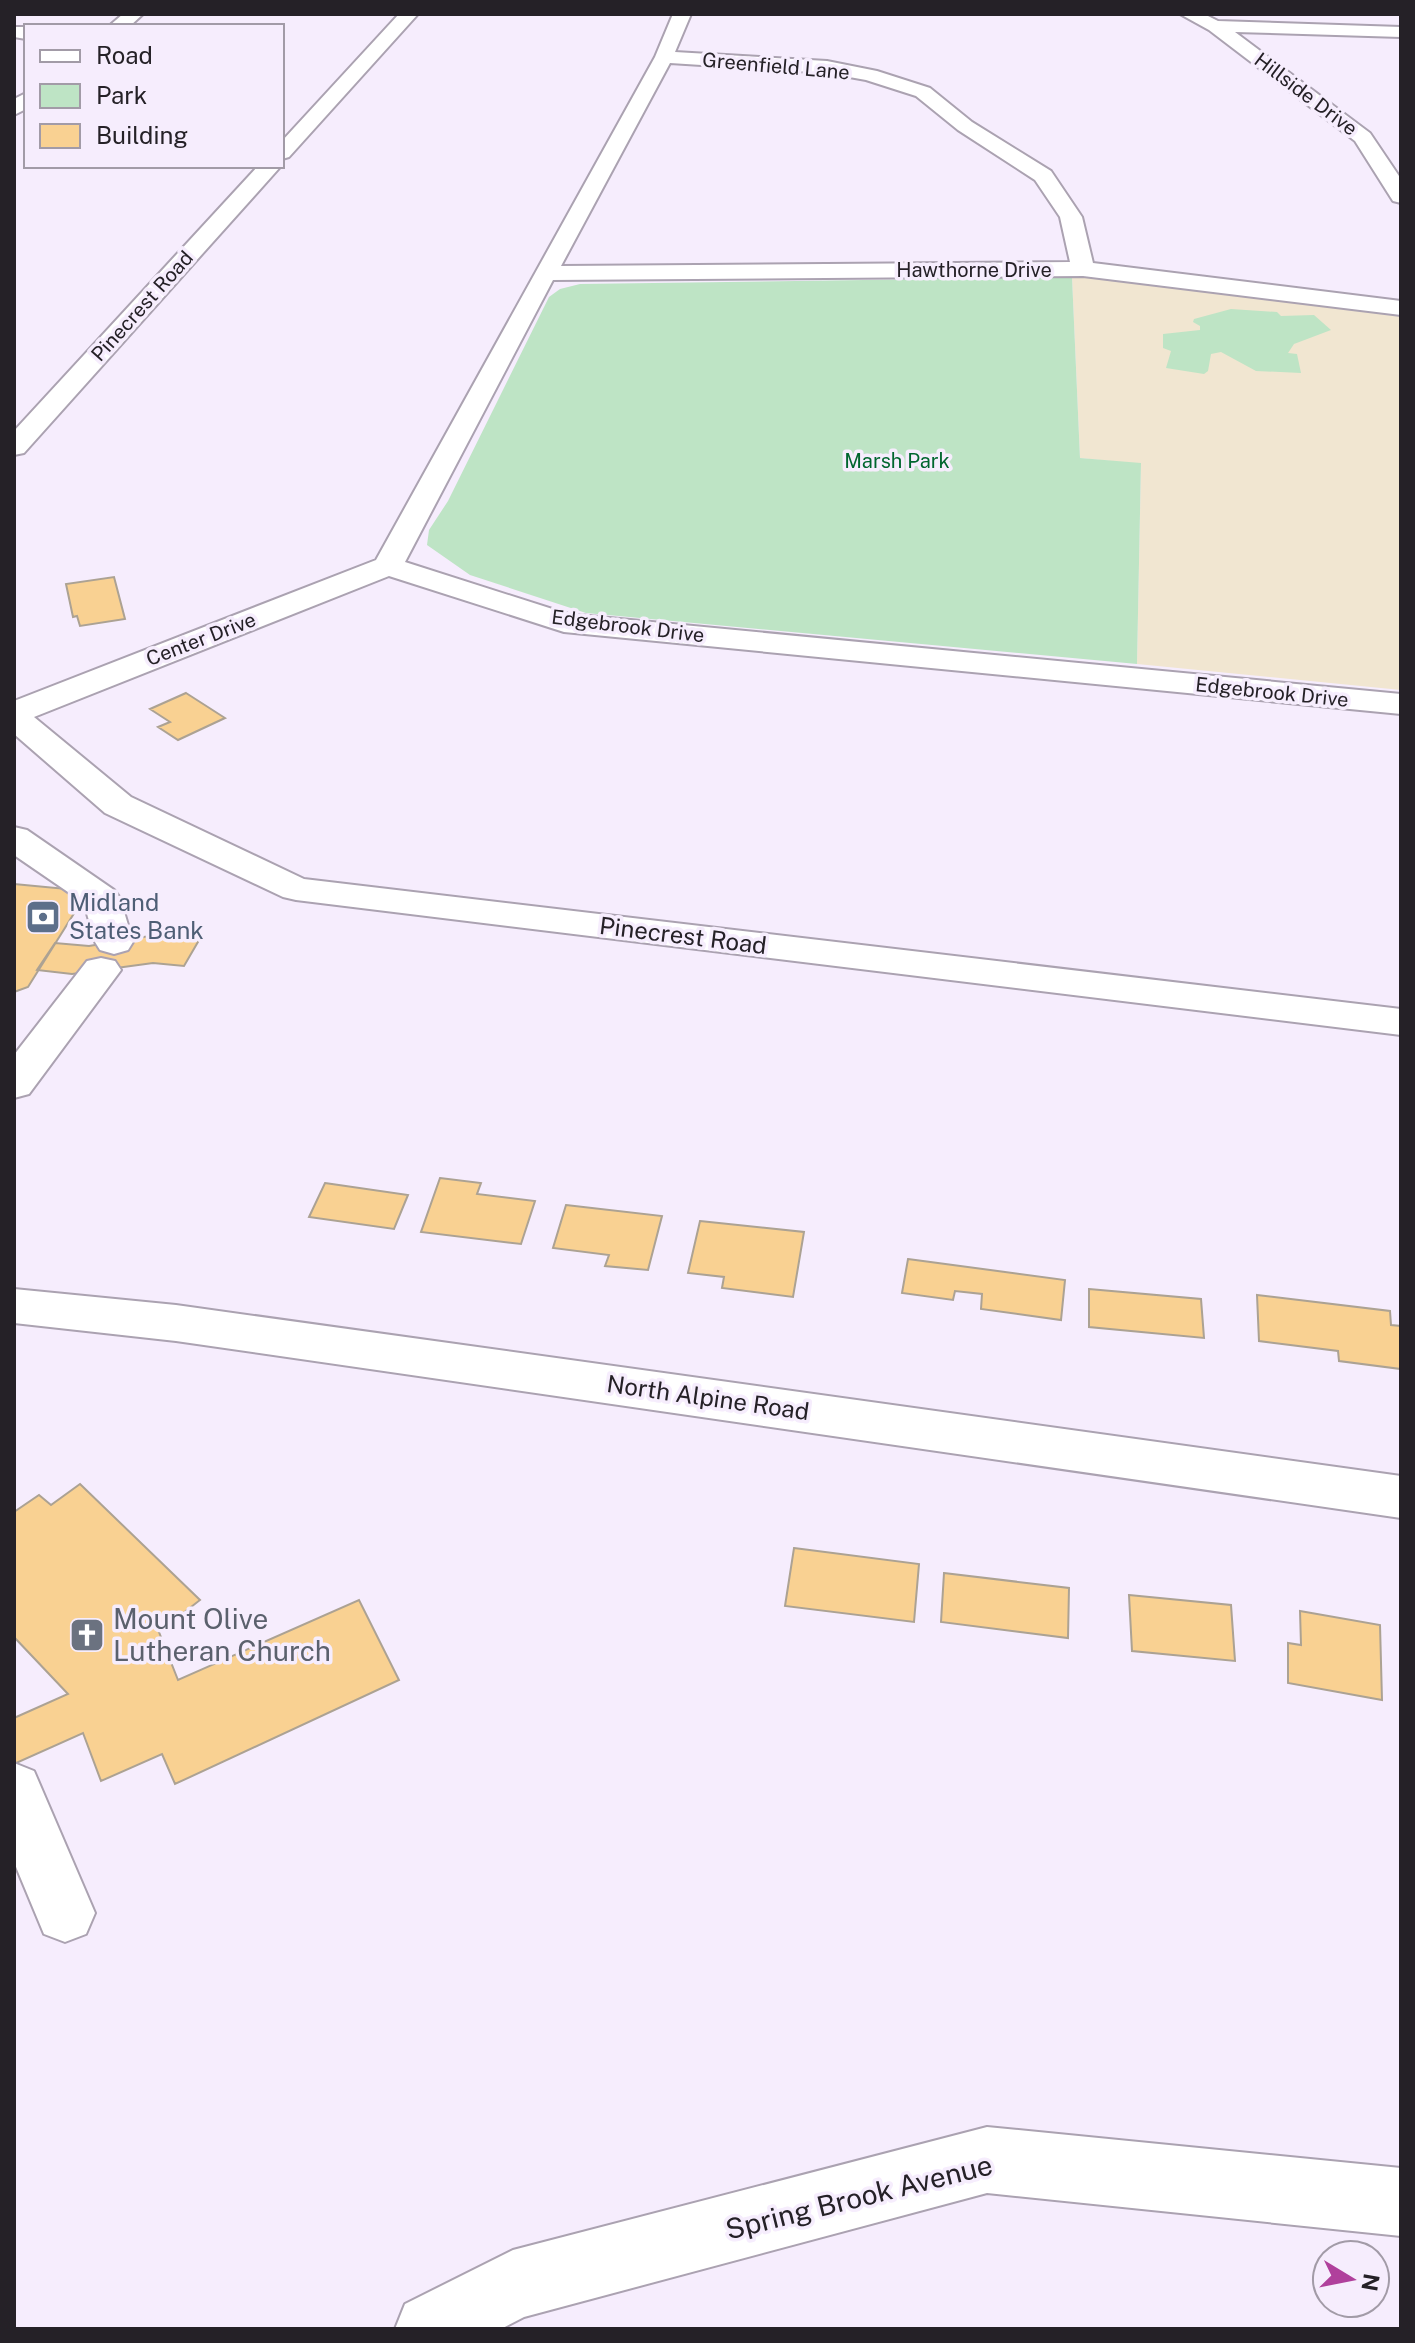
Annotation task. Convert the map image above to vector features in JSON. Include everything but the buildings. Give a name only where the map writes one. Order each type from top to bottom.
[{"type":"street","points":[[284,151],[409,14]]},
{"type":"street","points":[[388,566],[664,57],[682,14]]},
{"type":"street","name":"Hillside Drive","points":[[1189,14],[1215,26],[1363,137],[1401,196]]},
{"type":"street","points":[[1215,26],[1401,32]]},
{"type":"street","name":"Greenfield Lane","points":[[664,57],[827,67],[870,75],[923,92],[965,126],[1043,176],[1071,217],[1083,269]]},
{"type":"street","points":[[1363,137],[1388,140]]},
{"type":"street","name":"Pinecrest Road","points":[[14,447],[268,168]]},
{"type":"street","name":"Hawthorne Drive","points":[[545,273],[1083,269],[1401,308]]},
{"type":"street","name":"Edgebrook Drive","points":[[388,566],[564,623],[1401,704]]},
{"type":"street","name":"Center Drive","points":[[14,715],[388,566]]},
{"type":"street","name":"Pinecrest Road","points":[[14,715],[118,805],[296,889],[1401,1022]]},
{"type":"street","points":[[14,1084],[107,956],[101,898],[16,841]]},
{"type":"street","name":"North Alpine Road","points":[[14,1306],[176,1323],[1401,1497]]},
{"type":"street","points":[[14,1790],[65,1913]]},
{"type":"street","name":"Spring Brook Avenue","points":[[430,2329],[513,2285],[987,2160],[1401,2202]]},
{"type":"shaded area","points":[[1072,277],[1112,278],[1401,312],[1401,690],[1137,664],[1141,464],[1080,458]]},
{"type":"green space","name":"Marsh Park","points":[[1072,277],[1080,458],[1141,463],[1137,664],[586,613],[470,575],[427,545],[429,530],[448,501],[549,297],[560,289],[580,284]]},
{"type":"green space","points":[[1231,309],[1277,312],[1281,316],[1314,315],[1331,330],[1294,344],[1288,353],[1297,354],[1301,373],[1256,371],[1221,352],[1211,354],[1208,371],[1204,374],[1166,368],[1171,351],[1163,348],[1163,334],[1200,330],[1194,319]]},
{"type":"place","name":"Midland States Bank","points":[[43,917]]},
{"type":"place","name":"Mount Olive Lutheran Church","points":[[87,1635]]}]
